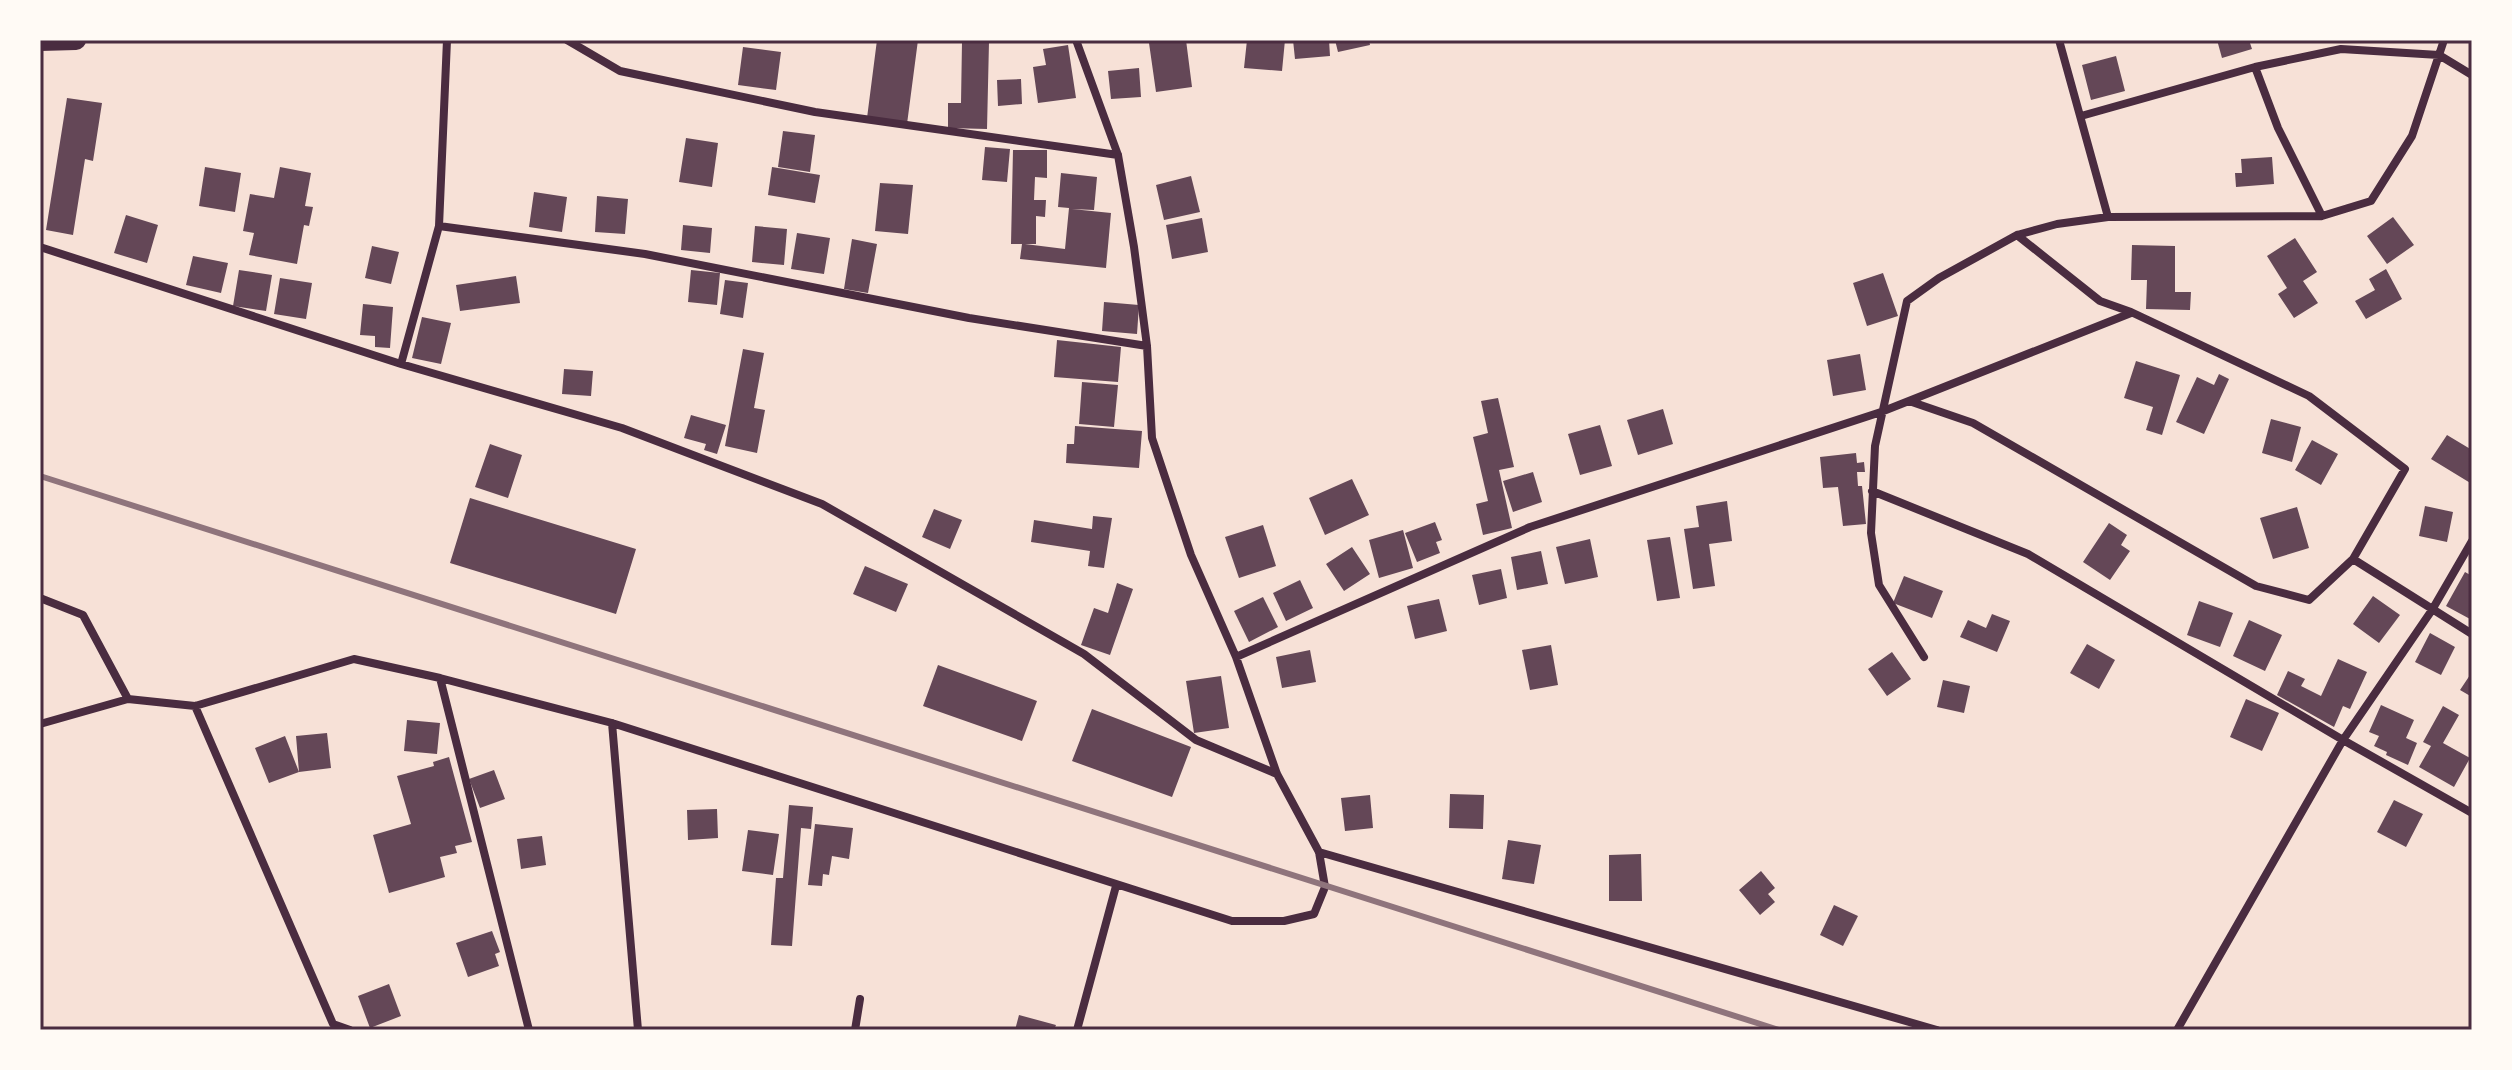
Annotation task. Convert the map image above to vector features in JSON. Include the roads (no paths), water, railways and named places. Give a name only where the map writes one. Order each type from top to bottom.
[{"type":"highway","points":[[40,41],[76,40]]},
{"type":"street","points":[[401,364],[439,226],[447,40]]},
{"type":"street","points":[[567,40],[620,71],[815,112],[1118,155]]},
{"type":"street","points":[[40,724],[128,699],[195,706],[354,659],[612,723],[1232,921],[1284,921],[1314,914],[1325,887],[1319,852],[1277,774],[1236,657],[1191,555],[1152,438],[1147,346],[1118,155],[1076,40]]},
{"type":"street","points":[[2059,40],[2108,217]]},
{"type":"street","points":[[1924,657],[1879,585],[1871,533],[1875,446],[1907,301],[1939,278],[2017,235],[2057,224],[2108,217],[2322,216],[2371,201],[2412,136],[2444,40]]},
{"type":"street","points":[[2081,116],[2342,44],[2439,55],[2472,75]]},
{"type":"street","points":[[2255,67],[2278,128],[2322,216]]},
{"type":"street","points":[[439,226],[645,254],[969,318],[1147,346]]},
{"type":"street","points":[[1909,401],[1973,423],[2256,586],[2309,600],[2353,559],[2405,469],[2309,396],[2131,312],[2100,301],[2017,235]]},
{"type":"street","points":[[40,247],[401,364],[622,428],[822,504],[1084,654],[1196,740],[1277,774]]},
{"type":"street","points":[[1236,657],[1530,527],[1881,412],[2131,312]]},
{"type":"street","points":[[1872,491],[2028,554],[2472,813]]},
{"type":"street","points":[[2177,1030],[2343,740],[2432,610],[2472,541]]},
{"type":"street","points":[[2353,559],[2472,634]]},
{"type":"street","points":[[40,598],[83,615],[128,699]]},
{"type":"street","points":[[440,678],[529,1030]]},
{"type":"street","points":[[195,706],[333,1024],[350,1030]]},
{"type":"street","points":[[612,723],[638,1030]]},
{"type":"street","points":[[1319,852],[1937,1030]]},
{"type":"street","points":[[1077,1030],[1116,886]]},
{"type":"street","points":[[855,1030],[860,999]]},
{"type":"railway","points":[[40,476],[1779,1030]]}]
